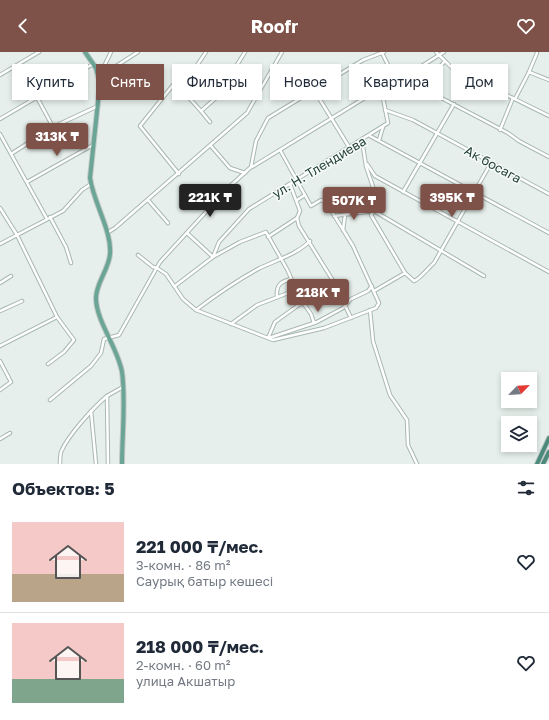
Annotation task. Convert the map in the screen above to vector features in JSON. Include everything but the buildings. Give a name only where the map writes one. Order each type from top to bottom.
[{"type":"highway","points":[[537,464],[549,438]]},
{"type":"highway","points":[[543,464],[549,452]]},
{"type":"main road","points":[[85,52],[96,70]]},
{"type":"main road","points":[[99,100],[91,184],[93,194],[110,240],[110,256],[96,296],[98,309],[122,372],[122,464]]},
{"type":"street","points":[[19,64],[39,52]]},
{"type":"street","points":[[105,64],[111,52]]},
{"type":"street","points":[[119,64],[138,52]]},
{"type":"street","points":[[198,64],[206,52]]},
{"type":"street","points":[[201,112],[217,97],[245,52]]},
{"type":"street","points":[[108,233],[179,174],[247,113],[282,52]]},
{"type":"street","points":[[357,64],[383,52],[388,64]]},
{"type":"street","points":[[436,52],[444,62],[452,68],[549,116]]},
{"type":"street","points":[[424,64],[444,52]]},
{"type":"street","points":[[500,130],[537,53]]},
{"type":"street","points":[[88,67],[93,64]]},
{"type":"street","points":[[0,75],[12,68]]},
{"type":"street","points":[[529,72],[549,80]]},
{"type":"street","points":[[172,86],[140,126],[179,174]]},
{"type":"street","points":[[443,98],[549,157]]},
{"type":"street","points":[[0,119],[33,100]]},
{"type":"street","points":[[40,100],[53,127]]},
{"type":"street","points":[[191,100],[210,122]]},
{"type":"street","points":[[251,168],[256,141],[268,118],[298,100]]},
{"type":"street","points":[[320,100],[350,148]]},
{"type":"street","points":[[50,400],[91,366],[101,353],[104,339],[119,335],[157,268],[186,233],[227,189],[251,168],[361,100]]},
{"type":"street","points":[[383,100],[385,110]]},
{"type":"street","points":[[403,192],[454,104]]},
{"type":"street","points":[[11,154],[53,127],[98,106]]},
{"type":"street","name":"ул. Н. Тлендиева","points":[[213,257],[219,242],[249,209],[383,127],[388,123],[385,110]]},
{"type":"street","name":"Ак босага","points":[[385,110],[413,120],[548,194]]},
{"type":"street","points":[[379,140],[383,127]]},
{"type":"street","points":[[0,134],[47,219]]},
{"type":"street","points":[[370,136],[549,233]]},
{"type":"street","points":[[362,140],[366,163],[379,205],[371,215],[406,273],[414,281],[434,263],[442,252],[491,163]]},
{"type":"street","points":[[27,182],[94,145]]},
{"type":"street","points":[[211,146],[230,168],[245,173]]},
{"type":"street","points":[[138,255],[152,267],[157,268],[166,274],[183,299],[196,310],[275,340],[324,328],[376,308],[379,303],[353,246],[323,200],[311,206],[280,150]]},
{"type":"street","points":[[366,163],[375,176],[549,272]]},
{"type":"street","points":[[0,244],[63,211],[82,190],[91,184]]},
{"type":"street","points":[[268,237],[297,218],[300,211],[290,184]]},
{"type":"street","points":[[548,194],[549,190]]},
{"type":"street","points":[[297,200],[305,195]]},
{"type":"street","points":[[148,200],[168,223]]},
{"type":"street","points":[[0,208],[17,235],[57,316],[74,340],[64,352],[48,364]]},
{"type":"street","points":[[334,216],[374,211],[484,276]]},
{"type":"street","points":[[343,230],[345,215]]},
{"type":"street","points":[[50,217],[66,247],[71,263]]},
{"type":"street","points":[[297,218],[299,226],[310,241],[335,284],[351,318]]},
{"type":"street","points":[[175,286],[213,257],[264,232],[267,234],[296,290],[300,293],[300,304]]},
{"type":"street","points":[[186,233],[213,257]]},
{"type":"street","points":[[196,310],[235,282],[302,249],[310,241]]},
{"type":"street","points":[[374,291],[406,273]]},
{"type":"street","points":[[0,283],[11,276]]},
{"type":"street","points":[[277,297],[279,283],[291,278]]},
{"type":"street","points":[[268,338],[314,323],[345,306],[350,299],[368,292],[372,286]]},
{"type":"street","points":[[231,324],[257,305],[296,290]]},
{"type":"street","points":[[0,311],[22,301]]},
{"type":"street","points":[[300,304],[304,304],[307,307],[314,323]]},
{"type":"street","points":[[268,338],[275,322],[300,304]]},
{"type":"street","points":[[370,310],[373,342],[390,395],[407,420],[408,445],[417,464]]},
{"type":"street","points":[[0,346],[57,316]]},
{"type":"street","points":[[0,361],[11,384],[0,390]]},
{"type":"street","points":[[60,464],[60,457],[64,447],[91,410],[107,396],[122,387]]},
{"type":"street","points":[[107,396],[108,464]]},
{"type":"street","points":[[91,410],[96,464]]},
{"type":"street","points":[[0,439],[10,433]]}]
